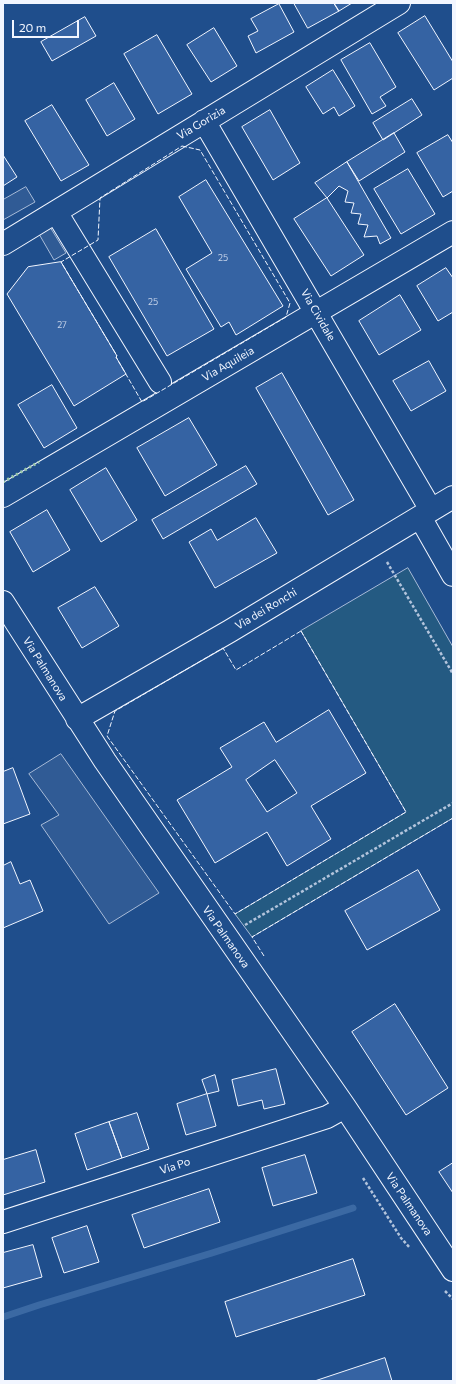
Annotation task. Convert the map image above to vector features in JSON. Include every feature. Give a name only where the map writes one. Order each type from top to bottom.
[{"type":"street","name":"Via Gorizia","points":[[3,244],[399,3]]},
{"type":"street","name":"Via Cividale","points":[[204,121],[316,313],[426,513],[453,575]]},
{"type":"street","points":[[56,212],[160,382]]},
{"type":"street","name":"Via Aquileia","points":[[3,496],[453,232]]},
{"type":"street","name":"Via dei Ronchi","points":[[77,719],[377,544],[453,497]]},
{"type":"street","name":"Via Palmanova","points":[[3,602],[77,719],[225,937],[345,1107],[453,1270]]},
{"type":"street","name":"Via Po","points":[[3,1222],[327,1117],[345,1107]]},
{"type":"path","points":[[377,544],[453,674]]},
{"type":"path","points":[[225,937],[453,803]]},
{"type":"shaded area","points":[[26,187],[35,202],[3,220],[3,200]]},
{"type":"shaded area","points":[[50,227],[66,253],[54,260],[39,234]]},
{"type":"shaded area","points":[[408,568],[453,647],[453,818],[252,937],[235,914],[406,812],[301,631]]},
{"type":"shaded area","points":[[61,754],[159,893],[109,924],[41,825],[59,815],[29,774]]},
{"type":"building","points":[[294,3],[334,3],[339,11],[308,28]]},
{"type":"building","points":[[334,3],[352,3],[339,11]]},
{"type":"building","points":[[279,4],[294,32],[256,53],[248,36],[258,31],[251,19]]},
{"type":"building","points":[[425,16],[453,62],[453,78],[434,90],[398,33]]},
{"type":"building","points":[[85,17],[96,36],[52,61],[41,42]]},
{"type":"building","points":[[214,28],[237,66],[211,82],[187,45]]},
{"type":"building","points":[[157,35],[192,94],[158,114],[124,54]]},
{"type":"building","points":[[370,43],[396,87],[380,97],[386,106],[372,114],[341,60]]},
{"type":"building","points":[[333,70],[355,106],[339,116],[334,107],[323,114],[306,87]]},
{"type":"building","points":[[114,83],[135,119],[107,136],[86,100]]},
{"type":"building","points":[[412,99],[422,115],[383,140],[373,123]]},
{"type":"building","points":[[52,105],[89,165],[61,181],[25,121]]},
{"type":"building","points":[[270,110],[300,163],[273,180],[242,127]]},
{"type":"building","points":[[394,133],[405,152],[359,181],[347,162]]},
{"type":"building","points":[[448,135],[453,143],[453,191],[443,197],[417,153]]},
{"type":"building","points":[[3,155],[17,177],[3,186]]},
{"type":"building","points":[[347,162],[391,238],[380,244],[377,236],[364,237],[368,225],[358,224],[361,214],[351,213],[354,203],[345,202],[348,191],[339,186],[327,198],[315,183]]},
{"type":"building","points":[[408,169],[435,214],[401,234],[374,189]]},
{"type":"building","points":[[206,180],[283,306],[236,335],[229,322],[221,327],[186,269],[212,253],[179,197]]},
{"type":"building","points":[[327,198],[364,255],[331,276],[294,219]]},
{"type":"building","points":[[156,229],[214,329],[167,356],[109,257]]},
{"type":"building","points":[[61,262],[117,356],[116,357],[126,374],[74,406],[7,294],[28,267]]},
{"type":"building","points":[[446,268],[453,278],[453,312],[438,321],[417,286]]},
{"type":"building","points":[[400,295],[421,330],[379,355],[359,321]]},
{"type":"building","points":[[429,361],[446,391],[411,411],[393,381]]},
{"type":"building","points":[[282,373],[354,500],[328,515],[256,388]]},
{"type":"building","points":[[52,385],[77,428],[44,448],[18,405]]},
{"type":"building","points":[[189,418],[217,465],[165,496],[137,448]]},
{"type":"building","points":[[246,466],[257,484],[163,539],[152,520]]},
{"type":"building","points":[[106,468],[137,520],[101,542],[70,490]]},
{"type":"building","points":[[47,510],[70,550],[33,572],[10,532]]},
{"type":"building","points":[[256,518],[277,553],[215,588],[189,542],[211,529],[217,540]]},
{"type":"building","points":[[95,587],[119,626],[82,648],[58,608]]},
{"type":"building","points":[[329,710],[366,773],[311,806],[331,839],[287,866],[267,832],[215,863],[177,800],[232,767],[220,748],[264,722],[276,742]],"holes":[[[275,760],[297,793],[267,812],[246,780]]]},
{"type":"building","points":[[13,768],[30,814],[3,824],[3,772]]},
{"type":"building","points":[[11,862],[20,884],[30,880],[43,911],[3,928],[3,866]]},
{"type":"building","points":[[418,870],[440,910],[367,950],[345,911]]},
{"type":"building","points":[[395,1004],[448,1088],[406,1115],[352,1032]]},
{"type":"building","points":[[276,1069],[285,1104],[264,1109],[262,1100],[238,1106],[232,1080]]},
{"type":"building","points":[[215,1075],[219,1091],[207,1094],[202,1080]]},
{"type":"building","points":[[207,1094],[216,1126],[186,1135],[177,1104]]},
{"type":"building","points":[[137,1113],[149,1149],[122,1158],[109,1122]]},
{"type":"building","points":[[109,1122],[122,1158],[87,1170],[75,1134]]},
{"type":"building","points":[[36,1150],[45,1182],[3,1195],[3,1160]]},
{"type":"building","points":[[305,1155],[317,1193],[273,1206],[262,1168]]},
{"type":"building","points":[[453,1163],[453,1193],[439,1172]]},
{"type":"building","points":[[209,1189],[220,1222],[144,1248],[132,1215]]},
{"type":"building","points":[[87,1226],[99,1262],[64,1273],[52,1238]]},
{"type":"building","points":[[33,1245],[42,1277],[3,1288],[3,1253]]},
{"type":"building","points":[[353,1259],[365,1295],[236,1337],[225,1302]]},
{"type":"building","points":[[385,1358],[392,1381],[315,1381]]},
{"type":"waterway","points":[[3,1317],[353,1208]]},
{"type":"hedge","points":[[3,482],[39,462]]},
{"type":"fence","points":[[182,146],[200,150],[290,303],[286,317],[142,402],[116,357],[117,356],[61,262],[98,240],[100,198],[182,146]]},
{"type":"fence","points":[[301,631],[406,812],[235,914],[107,736],[115,711],[223,648],[236,670],[301,631]]},
{"type":"fence","points":[[264,956],[252,937],[453,818]]}]
